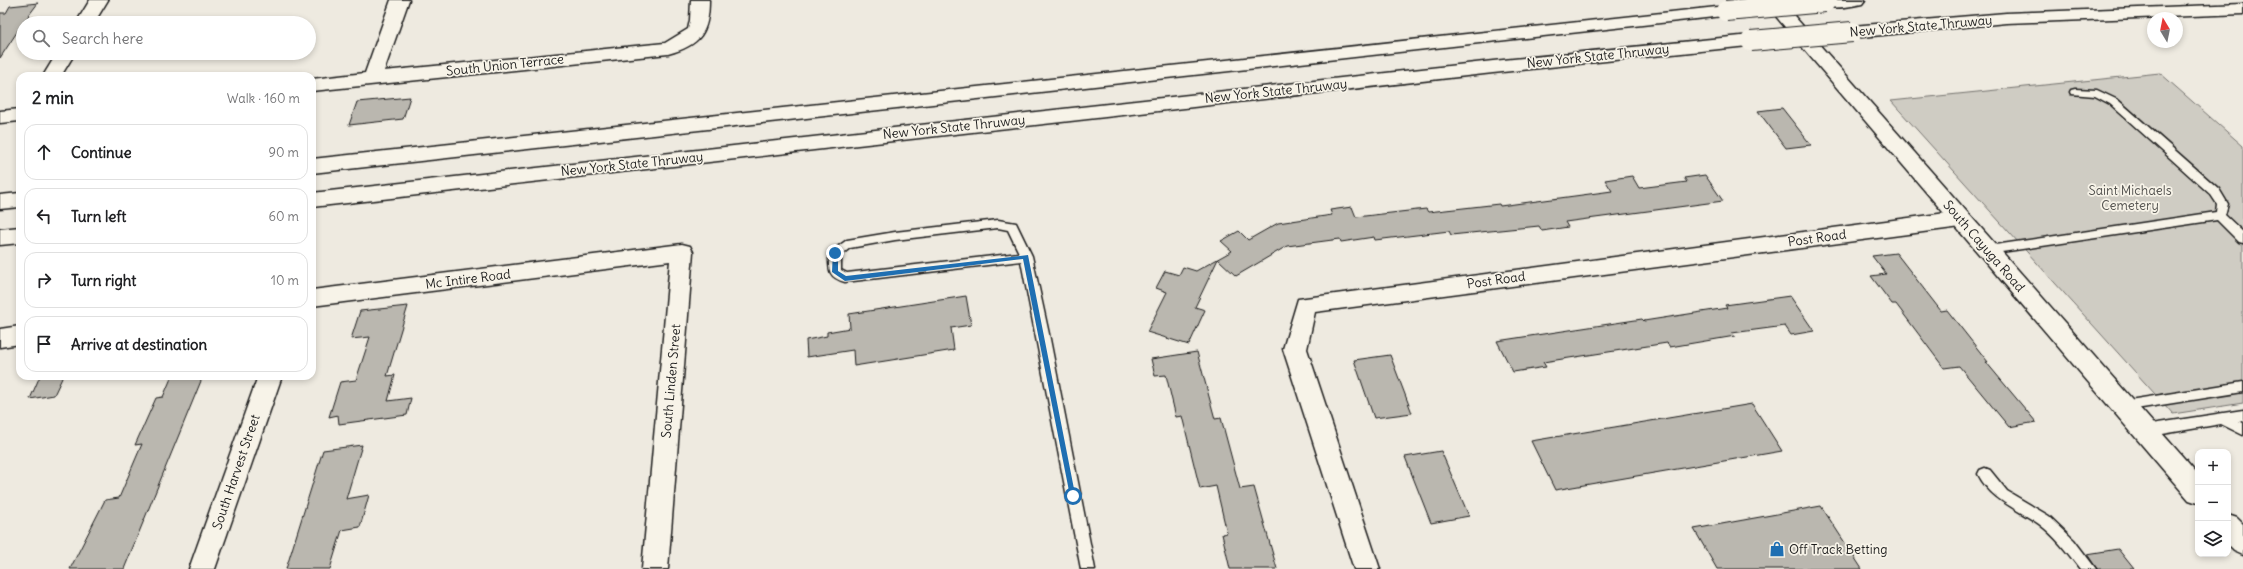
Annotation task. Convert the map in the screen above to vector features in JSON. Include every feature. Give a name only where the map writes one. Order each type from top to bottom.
[{"type":"main road","points":[[89,16],[99,0]]},
{"type":"main road","points":[[372,79],[400,0]]},
{"type":"main road","name":"South Union Terrace","points":[[316,85],[668,48],[688,40],[695,34],[700,22],[700,0]]},
{"type":"main road","name":"South Cayuga Road","points":[[1770,0],[2195,489]]},
{"type":"main road","points":[[316,166],[1726,11],[1856,0]]},
{"type":"main road","name":"New York State Thruway","points":[[316,200],[1461,70],[1751,41],[2006,18],[2243,9]]},
{"type":"main road","points":[[54,72],[62,60]]},
{"type":"main road","points":[[0,117],[16,115]]},
{"type":"main road","points":[[0,202],[16,200]]},
{"type":"main road","name":"Post Road","points":[[1367,569],[1295,349],[1306,305],[1961,219]]},
{"type":"main road","points":[[0,237],[16,235]]},
{"type":"main road","name":"South Linden Street","points":[[623,259],[682,252],[655,569]]},
{"type":"main road","name":"Mc Intire Road","points":[[316,297],[623,259]]},
{"type":"main road","points":[[0,338],[16,336]]},
{"type":"main road","name":"South Harvest Street","points":[[202,569],[269,380]]},
{"type":"main road","points":[[2231,530],[2243,544]]},
{"type":"lane","points":[[1988,250],[2219,216],[2223,211],[2223,203],[2215,192],[2114,102],[2097,93],[2075,92]]},
{"type":"lane","points":[[2219,216],[2243,239]]},
{"type":"lane","points":[[1026,256],[845,278],[835,272],[835,253],[847,244],[895,236],[998,224],[1012,226],[1026,256],[1043,334],[1088,569]]},
{"type":"lane","points":[[2123,406],[2243,386]]},
{"type":"lane","points":[[2145,431],[2243,415]]},
{"type":"lane","points":[[2221,418],[2243,429]]},
{"type":"lane","points":[[1985,474],[2002,495],[2044,520],[2069,544],[2089,569]]},
{"type":"green space","name":"Saint Michaels Cemetery","points":[[2160,73],[2243,146],[2243,403],[2173,414],[1891,101]]},
{"type":"building","points":[[38,3],[28,16],[16,16],[16,34],[0,58],[0,13],[6,13],[10,6]]},
{"type":"building","points":[[410,97],[403,119],[349,125],[357,102]]},
{"type":"building","points":[[1782,108],[1811,145],[1786,148],[1758,111]]},
{"type":"building","points":[[1705,175],[1723,201],[1565,222],[1568,227],[1542,231],[1539,226],[1451,235],[1449,231],[1375,240],[1374,237],[1341,242],[1340,239],[1287,246],[1236,276],[1218,259],[1195,307],[1205,310],[1189,345],[1147,332],[1167,292],[1156,288],[1165,271],[1179,275],[1183,267],[1196,271],[1232,251],[1221,241],[1239,231],[1248,240],[1278,223],[1332,215],[1330,210],[1352,207],[1356,217],[1426,209],[1428,212],[1499,204],[1500,206],[1612,191],[1605,180],[1632,176],[1639,188],[1687,182],[1684,178]]},
{"type":"building","points":[[1896,253],[1941,311],[1947,310],[1988,362],[1986,362],[2036,422],[2009,427],[1959,366],[1944,368],[1896,304],[1892,304],[1871,276],[1886,274],[1872,256]]},
{"type":"building","points":[[966,296],[971,325],[951,328],[954,350],[854,366],[853,350],[807,357],[806,340],[827,336],[827,332],[850,328],[849,314]]},
{"type":"building","points":[[1790,296],[1814,331],[1791,335],[1785,326],[1732,333],[1735,336],[1670,347],[1667,343],[1543,362],[1546,367],[1513,372],[1497,341],[1642,319],[1644,321],[1727,308],[1725,305]]},
{"type":"building","points":[[408,306],[387,376],[395,375],[388,401],[411,398],[407,415],[339,424],[338,415],[329,417],[340,382],[356,380],[370,337],[351,339],[360,311]]},
{"type":"building","points":[[1197,352],[1215,419],[1221,418],[1240,489],[1254,487],[1277,569],[1230,569],[1222,534],[1227,533],[1216,486],[1200,489],[1182,416],[1176,417],[1166,375],[1155,376],[1151,359]]},
{"type":"building","points":[[1390,355],[1412,413],[1374,418],[1354,360]]},
{"type":"building","points":[[38,380],[61,380],[54,395],[30,399]]},
{"type":"building","points":[[170,380],[201,380],[124,569],[70,569],[105,500],[119,498],[142,444],[135,445],[156,398],[163,397]]},
{"type":"building","points":[[1752,404],[1782,451],[1555,490],[1531,441]]},
{"type":"building","points":[[362,445],[346,499],[369,495],[360,527],[342,530],[330,569],[286,569],[323,450]]},
{"type":"building","points":[[1441,451],[1469,516],[1431,523],[1405,457]]},
{"type":"building","name":"Off Track Betting","points":[[1821,506],[1862,569],[1717,569],[1694,529]]},
{"type":"building","points":[[2118,549],[2134,569],[2097,569],[2087,554]]},
{"type":"place","name":"Off Track Betting","points":[[1777,549]]},
{"type":"route","points":[[835,253],[835,272],[845,278],[1026,256],[1043,334],[1073,496]]}]
